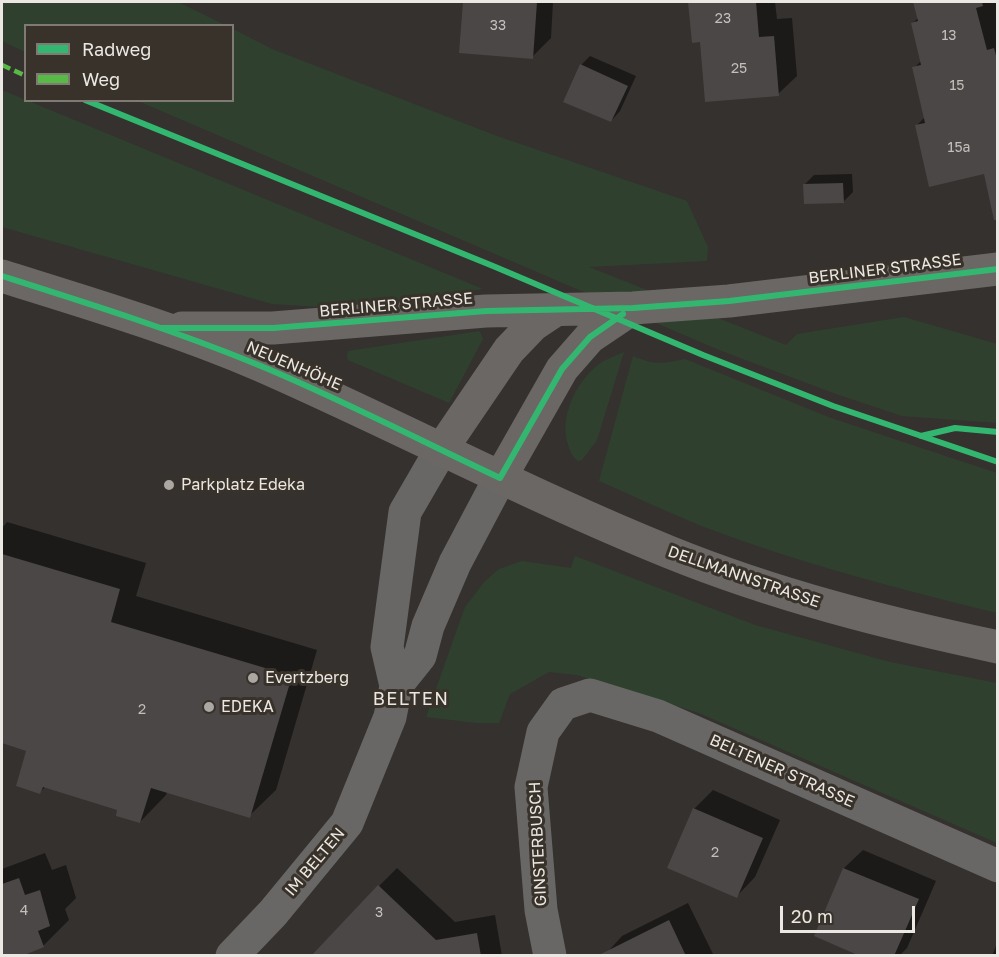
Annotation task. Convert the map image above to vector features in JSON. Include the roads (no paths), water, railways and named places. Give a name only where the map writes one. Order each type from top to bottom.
[{"type":"main road","name":"BERLINER STRASSE","points":[[162,328],[273,328],[486,311],[633,308],[729,301],[998,268]]},
{"type":"main road","name":"NEUENHÖHE","points":[[2,276],[162,328],[256,364],[328,395],[500,478]]},
{"type":"main road","name":"BERLINER STRASSE","points":[[500,478],[562,369],[590,337],[633,308]]},
{"type":"main road","points":[[441,450],[509,350],[532,325],[557,309]]},
{"type":"main road","name":"DELLMANNSTRASSE","points":[[500,478],[671,553],[755,583],[908,628],[998,647]]},
{"type":"street","name":"IM BELTEN","points":[[232,956],[273,913],[347,824],[390,717],[396,686],[387,647],[405,512],[441,450]]},
{"type":"street","name":"IM BELTEN","points":[[396,686],[420,656],[428,626],[463,545],[500,478]]},
{"type":"street","name":"BELTENER STRASSE","points":[[563,704],[590,695],[658,716],[998,866]]},
{"type":"street","name":"GINSTERBUSCH","points":[[550,956],[540,910],[531,787],[543,732],[563,704]]},
{"type":"place","name":"Parkplatz Edeka","points":[[169,485]]},
{"type":"place","name":"Evertzberg","points":[[253,678]]},
{"type":"place","name":"EDEKA","points":[[209,707]]},
{"type":"district","name":"BELTEN","points":[[411,699]]}]
